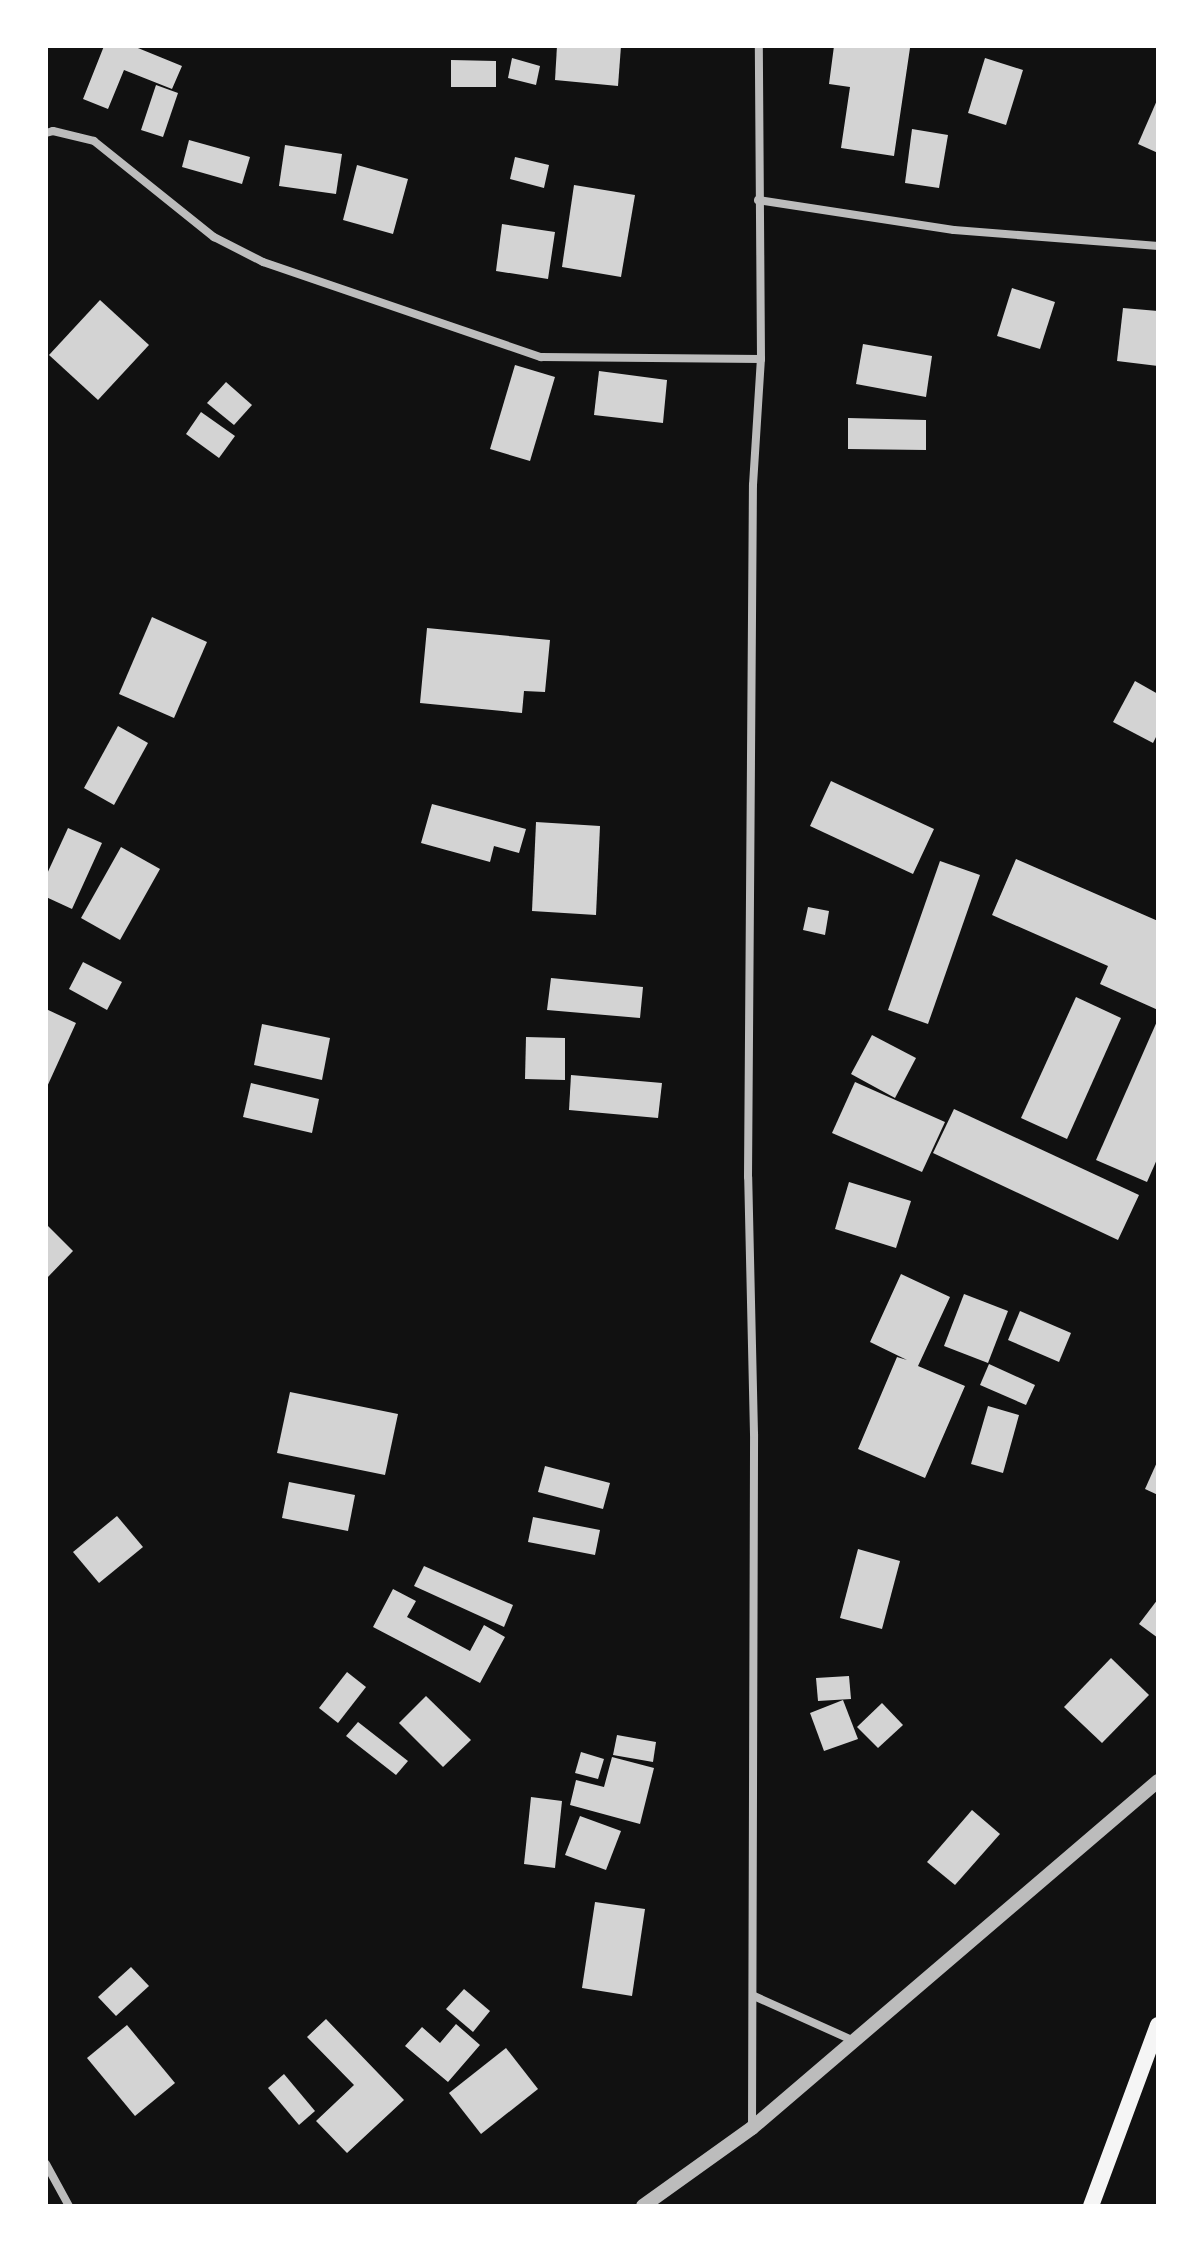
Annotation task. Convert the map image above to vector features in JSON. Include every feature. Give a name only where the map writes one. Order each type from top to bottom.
[{"type":"main road","points":[[1091,2206],[1158,2025]]},
{"type":"street","points":[[752,2128],[754,1434],[748,1177],[753,485],[761,359],[759,46]]},
{"type":"street","points":[[46,133],[53,131],[94,141],[214,237],[263,262],[541,357],[761,359]]},
{"type":"street","points":[[758,200],[954,230],[1158,246]]},
{"type":"street","points":[[643,2206],[752,2128],[1158,1781]]},
{"type":"street","points":[[754,1996],[854,2041]]},
{"type":"street","points":[[46,2164],[69,2206]]},
{"type":"building","points":[[104,46],[133,46],[182,66],[172,89],[124,70],[108,109],[83,99]]},
{"type":"building","points":[[557,46],[621,46],[618,86],[555,80]]},
{"type":"building","points":[[834,46],[910,48],[894,156],[841,148],[850,87],[829,84]]},
{"type":"building","points":[[512,58],[540,66],[536,85],[508,78]]},
{"type":"building","points":[[985,58],[1023,70],[1006,125],[968,113]]},
{"type":"building","points":[[451,60],[496,61],[496,87],[451,87]]},
{"type":"building","points":[[156,85],[178,93],[163,137],[141,130]]},
{"type":"building","points":[[1158,98],[1158,153],[1138,144]]},
{"type":"building","points":[[912,129],[948,135],[939,188],[905,183]]},
{"type":"building","points":[[189,140],[250,157],[242,184],[182,167]]},
{"type":"building","points":[[285,145],[342,154],[336,194],[279,186]]},
{"type":"building","points":[[515,157],[549,165],[544,188],[510,179]]},
{"type":"building","points":[[357,165],[408,179],[393,234],[343,220]]},
{"type":"building","points":[[574,185],[635,195],[621,277],[562,267]]},
{"type":"building","points":[[502,224],[555,232],[548,279],[496,271]]},
{"type":"building","points":[[1012,288],[1055,302],[1040,349],[997,336]]},
{"type":"building","points":[[100,300],[149,345],[98,400],[49,355]]},
{"type":"building","points":[[1123,308],[1158,311],[1158,366],[1117,361]]},
{"type":"building","points":[[863,344],[932,356],[926,397],[856,384]]},
{"type":"building","points":[[515,365],[555,377],[530,461],[490,449]]},
{"type":"building","points":[[599,371],[667,380],[663,423],[594,415]]},
{"type":"building","points":[[226,382],[252,405],[234,425],[207,403]]},
{"type":"building","points":[[201,412],[235,436],[219,458],[186,434]]},
{"type":"building","points":[[848,418],[926,420],[926,450],[848,449]]},
{"type":"building","points":[[152,617],[207,642],[174,718],[119,694]]},
{"type":"building","points":[[427,628],[550,640],[545,692],[524,691],[522,713],[420,703]]},
{"type":"building","points":[[1135,681],[1158,694],[1158,733],[1153,743],[1113,722]]},
{"type":"building","points":[[118,726],[148,743],[114,805],[84,788]]},
{"type":"building","points":[[831,781],[934,829],[913,874],[810,826]]},
{"type":"building","points":[[432,804],[526,829],[519,853],[494,846],[490,862],[421,843]]},
{"type":"building","points":[[536,822],[600,826],[596,915],[532,911]]},
{"type":"building","points":[[68,828],[102,843],[72,909],[46,897],[46,876]]},
{"type":"building","points":[[121,847],[160,869],[120,940],[81,918]]},
{"type":"building","points":[[1016,859],[1158,921],[1158,1010],[1100,984],[1108,966],[992,915]]},
{"type":"building","points":[[940,861],[980,875],[928,1024],[888,1010]]},
{"type":"building","points":[[808,907],[829,911],[825,935],[803,930]]},
{"type":"building","points":[[83,962],[122,982],[107,1010],[69,989]]},
{"type":"building","points":[[551,978],[643,987],[640,1018],[547,1010]]},
{"type":"building","points":[[1076,997],[1121,1018],[1067,1139],[1021,1118]]},
{"type":"building","points":[[46,1009],[76,1023],[46,1089]]},
{"type":"building","points":[[1158,1019],[1158,1157],[1147,1182],[1096,1160]]},
{"type":"building","points":[[262,1024],[330,1038],[322,1080],[254,1065]]},
{"type":"building","points":[[872,1035],[916,1058],[895,1098],[851,1074]]},
{"type":"building","points":[[526,1037],[565,1038],[565,1080],[525,1079]]},
{"type":"building","points":[[571,1075],[662,1083],[658,1118],[569,1110]]},
{"type":"building","points":[[855,1082],[945,1122],[922,1172],[832,1133]]},
{"type":"building","points":[[251,1083],[319,1099],[312,1133],[243,1117]]},
{"type":"building","points":[[954,1109],[1139,1195],[1118,1240],[933,1153]]},
{"type":"building","points":[[849,1182],[911,1201],[896,1248],[835,1229]]},
{"type":"building","points":[[46,1227],[73,1251],[46,1279]]},
{"type":"building","points":[[901,1274],[950,1297],[918,1366],[965,1386],[925,1478],[858,1449],[897,1357],[907,1360],[870,1342]]},
{"type":"building","points":[[964,1294],[1008,1311],[988,1363],[944,1346]]},
{"type":"building","points":[[1020,1311],[1071,1333],[1059,1362],[1008,1340]]},
{"type":"building","points":[[989,1364],[1035,1385],[1026,1405],[980,1385]]},
{"type":"building","points":[[290,1392],[398,1414],[385,1475],[277,1453]]},
{"type":"building","points":[[988,1406],[1019,1415],[1003,1473],[971,1464]]},
{"type":"building","points":[[1158,1460],[1158,1495],[1145,1489]]},
{"type":"building","points":[[545,1466],[610,1483],[603,1509],[538,1492]]},
{"type":"building","points":[[289,1482],[355,1495],[348,1531],[282,1518]]},
{"type":"building","points":[[117,1516],[143,1547],[99,1583],[73,1552]]},
{"type":"building","points":[[533,1517],[600,1530],[595,1555],[528,1542]]},
{"type":"building","points":[[858,1549],[900,1561],[882,1629],[840,1618]]},
{"type":"building","points":[[424,1566],[513,1605],[504,1627],[414,1586]]},
{"type":"building","points":[[393,1589],[416,1601],[407,1617],[470,1651],[484,1625],[505,1637],[480,1683],[373,1627]]},
{"type":"building","points":[[1158,1599],[1158,1638],[1139,1624]]},
{"type":"building","points":[[1111,1658],[1149,1695],[1102,1743],[1064,1707]]},
{"type":"building","points":[[347,1672],[366,1687],[338,1723],[319,1708]]},
{"type":"building","points":[[849,1676],[851,1699],[818,1701],[816,1678]]},
{"type":"building","points":[[426,1696],[471,1740],[443,1767],[399,1723]]},
{"type":"building","points":[[843,1700],[858,1739],[824,1751],[810,1713]]},
{"type":"building","points":[[882,1703],[903,1725],[878,1748],[857,1727]]},
{"type":"building","points":[[358,1722],[408,1761],[396,1775],[346,1736]]},
{"type":"building","points":[[617,1735],[656,1742],[653,1762],[613,1755]]},
{"type":"building","points":[[581,1752],[604,1759],[598,1779],[575,1773]]},
{"type":"building","points":[[612,1757],[654,1768],[640,1824],[570,1805],[576,1780],[604,1787]]},
{"type":"building","points":[[531,1797],[562,1801],[555,1868],[524,1864]]},
{"type":"building","points":[[972,1810],[1000,1834],[955,1885],[927,1862]]},
{"type":"building","points":[[580,1816],[621,1831],[606,1870],[565,1855]]},
{"type":"building","points":[[595,1902],[645,1909],[632,1996],[582,1988]]},
{"type":"building","points":[[131,1967],[149,1986],[116,2016],[98,1997]]},
{"type":"building","points":[[464,1989],[490,2011],[473,2032],[446,2009]]},
{"type":"building","points":[[326,2019],[404,2100],[347,2153],[316,2121],[354,2085],[307,2037]]},
{"type":"building","points":[[456,2024],[480,2045],[448,2082],[405,2046],[422,2027],[440,2043]]},
{"type":"building","points":[[127,2025],[175,2083],[135,2116],[87,2058]]},
{"type":"building","points":[[506,2048],[538,2089],[481,2134],[449,2093]]},
{"type":"building","points":[[284,2074],[315,2111],[299,2125],[268,2088]]}]
